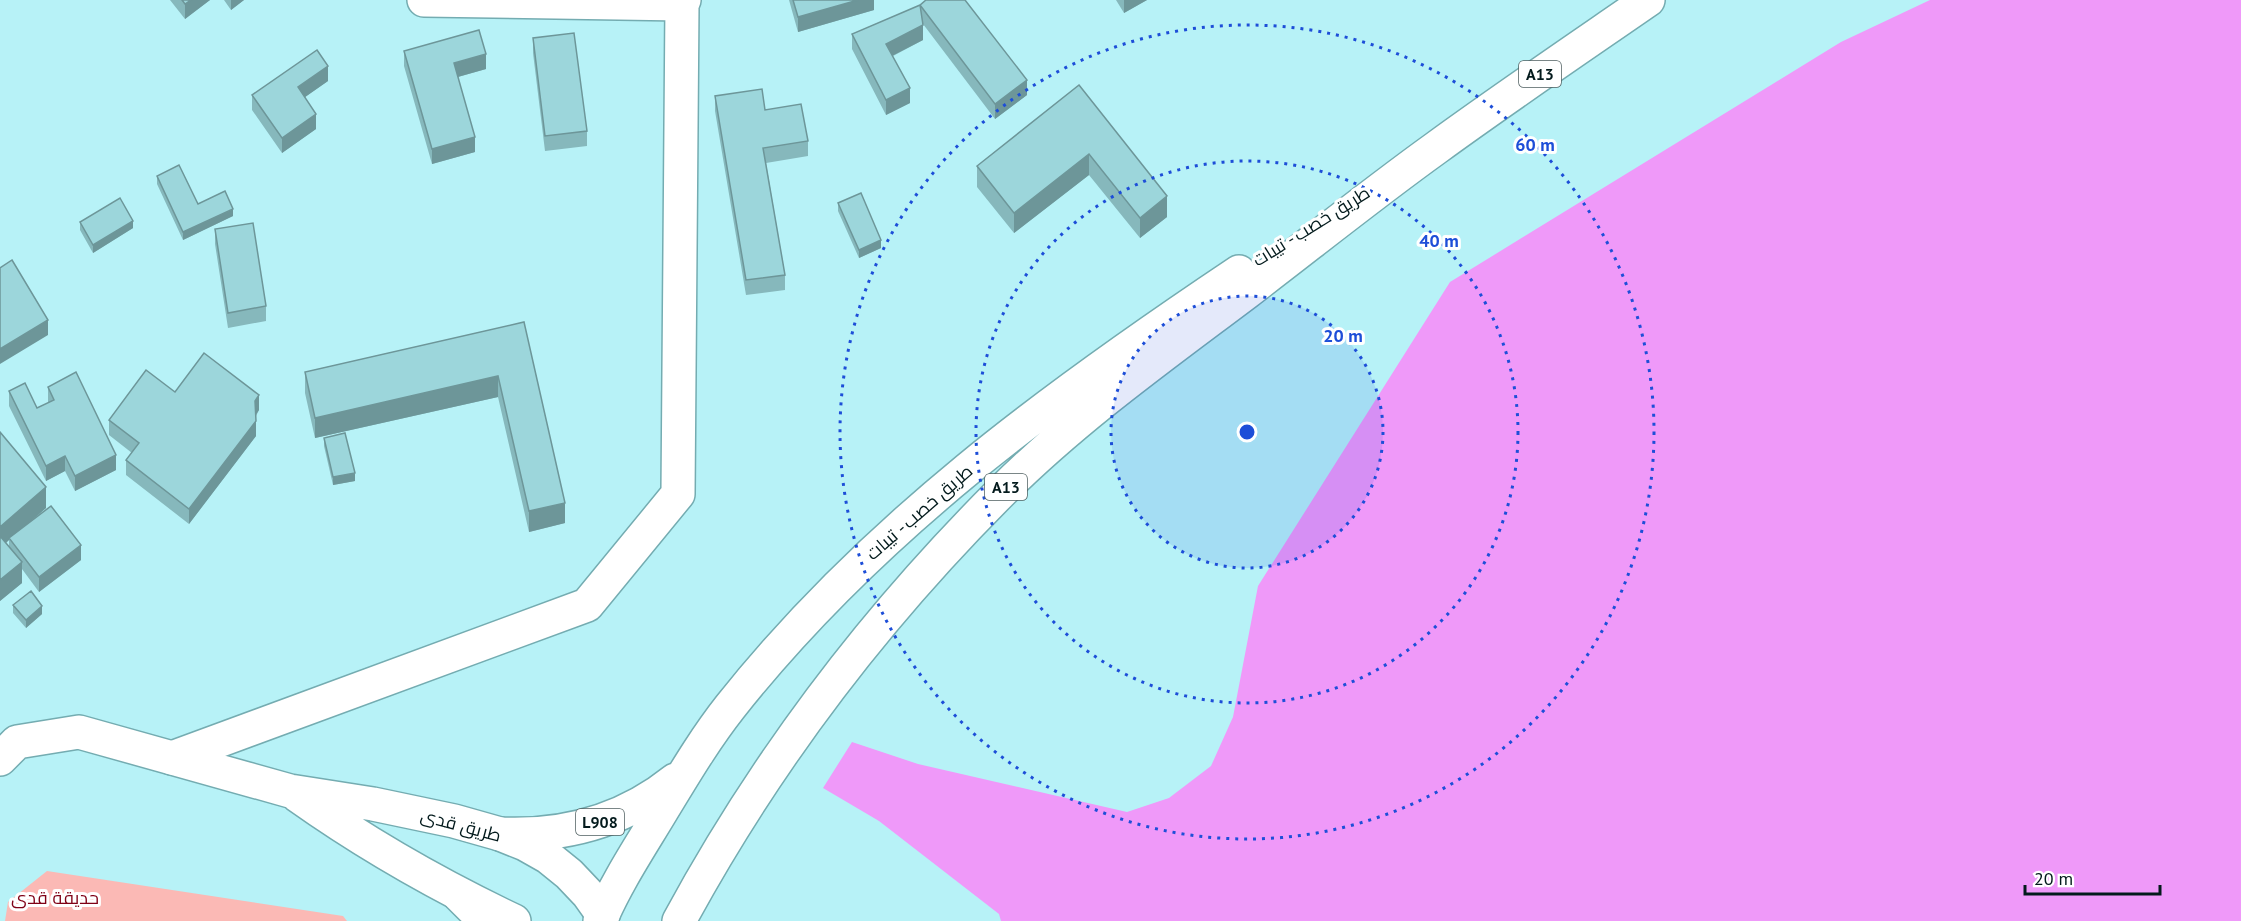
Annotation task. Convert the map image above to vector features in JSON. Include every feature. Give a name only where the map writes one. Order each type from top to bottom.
[{"type":"main road","points":[[172,758],[587,605],[678,494],[683,2],[424,0]]},
{"type":"main road","name":"طريق خصب - تيبات","points":[[679,920],[702,877],[758,786],[820,699],[922,575],[1001,492],[1110,396],[1434,149],[1648,0]]},
{"type":"main road","name":"طريق خصب - تيبات","points":[[603,919],[646,836],[686,771],[729,708],[794,632],[864,560],[941,490],[1094,373],[1298,232],[1434,149]]},
{"type":"main road","name":"طريق قدى","points":[[0,759],[17,742],[79,732],[291,791],[373,804],[454,821],[500,834],[548,857],[581,887],[603,919]]},
{"type":"main road","name":"L908","points":[[500,834],[530,835],[560,832],[594,824],[627,812],[658,794],[686,771]]},
{"type":"main road","name":"طريق قدى","points":[[291,791],[345,829],[401,863],[459,895],[514,921]]},
{"type":"main road","name":"L908","points":[[459,895],[485,921]]},
{"type":"green space","name":"حديقة قدى","points":[[47,871],[343,916],[347,921],[5,921],[8,902]]},
{"type":"shaded area","points":[[1930,0],[2241,0],[2241,921],[1001,921],[999,914],[879,821],[823,788],[852,742],[918,764],[1127,812],[1169,798],[1211,766],[1233,717],[1258,586],[1450,282],[1841,42]]},
{"type":"building","points":[[793,0],[858,0],[798,17]]},
{"type":"building","points":[[926,0],[965,0],[1027,80],[995,104],[920,5]]},
{"type":"building","points":[[920,5],[923,25],[886,44],[910,88],[886,100],[852,34]]},
{"type":"building","points":[[479,30],[486,54],[454,63],[475,137],[432,149],[404,51]]},
{"type":"building","points":[[574,33],[587,131],[545,136],[533,38]]},
{"type":"building","points":[[317,50],[328,66],[298,87],[316,114],[282,138],[252,95]]},
{"type":"building","points":[[1079,85],[1167,196],[1140,218],[1089,154],[1014,213],[977,166]]},
{"type":"building","points":[[762,89],[765,110],[801,104],[808,141],[763,148],[785,275],[746,280],[715,96]]},
{"type":"building","points":[[179,165],[198,204],[225,191],[233,209],[183,232],[157,176]]},
{"type":"building","points":[[861,193],[881,240],[859,250],[838,203]]},
{"type":"building","points":[[120,198],[133,221],[93,245],[80,222]]},
{"type":"building","points":[[253,223],[266,306],[228,313],[215,229]]},
{"type":"building","points":[[12,260],[48,320],[0,349],[0,268]]},
{"type":"building","points":[[524,322],[565,503],[529,511],[498,376],[315,418],[305,372]]},
{"type":"building","points":[[204,353],[259,395],[255,401],[256,421],[189,509],[126,460],[139,443],[109,420],[146,370],[175,392]]},
{"type":"building","points":[[76,372],[116,455],[75,476],[65,456],[46,466],[9,391],[25,383],[37,408],[54,400],[48,387]]},
{"type":"building","points":[[0,432],[46,487],[0,527]]},
{"type":"building","points":[[345,433],[355,473],[333,477],[324,438]]},
{"type":"building","points":[[51,506],[81,545],[39,577],[9,538]]},
{"type":"building","points":[[0,536],[22,562],[0,580]]},
{"type":"building","points":[[31,591],[42,606],[26,620],[13,605]]}]
